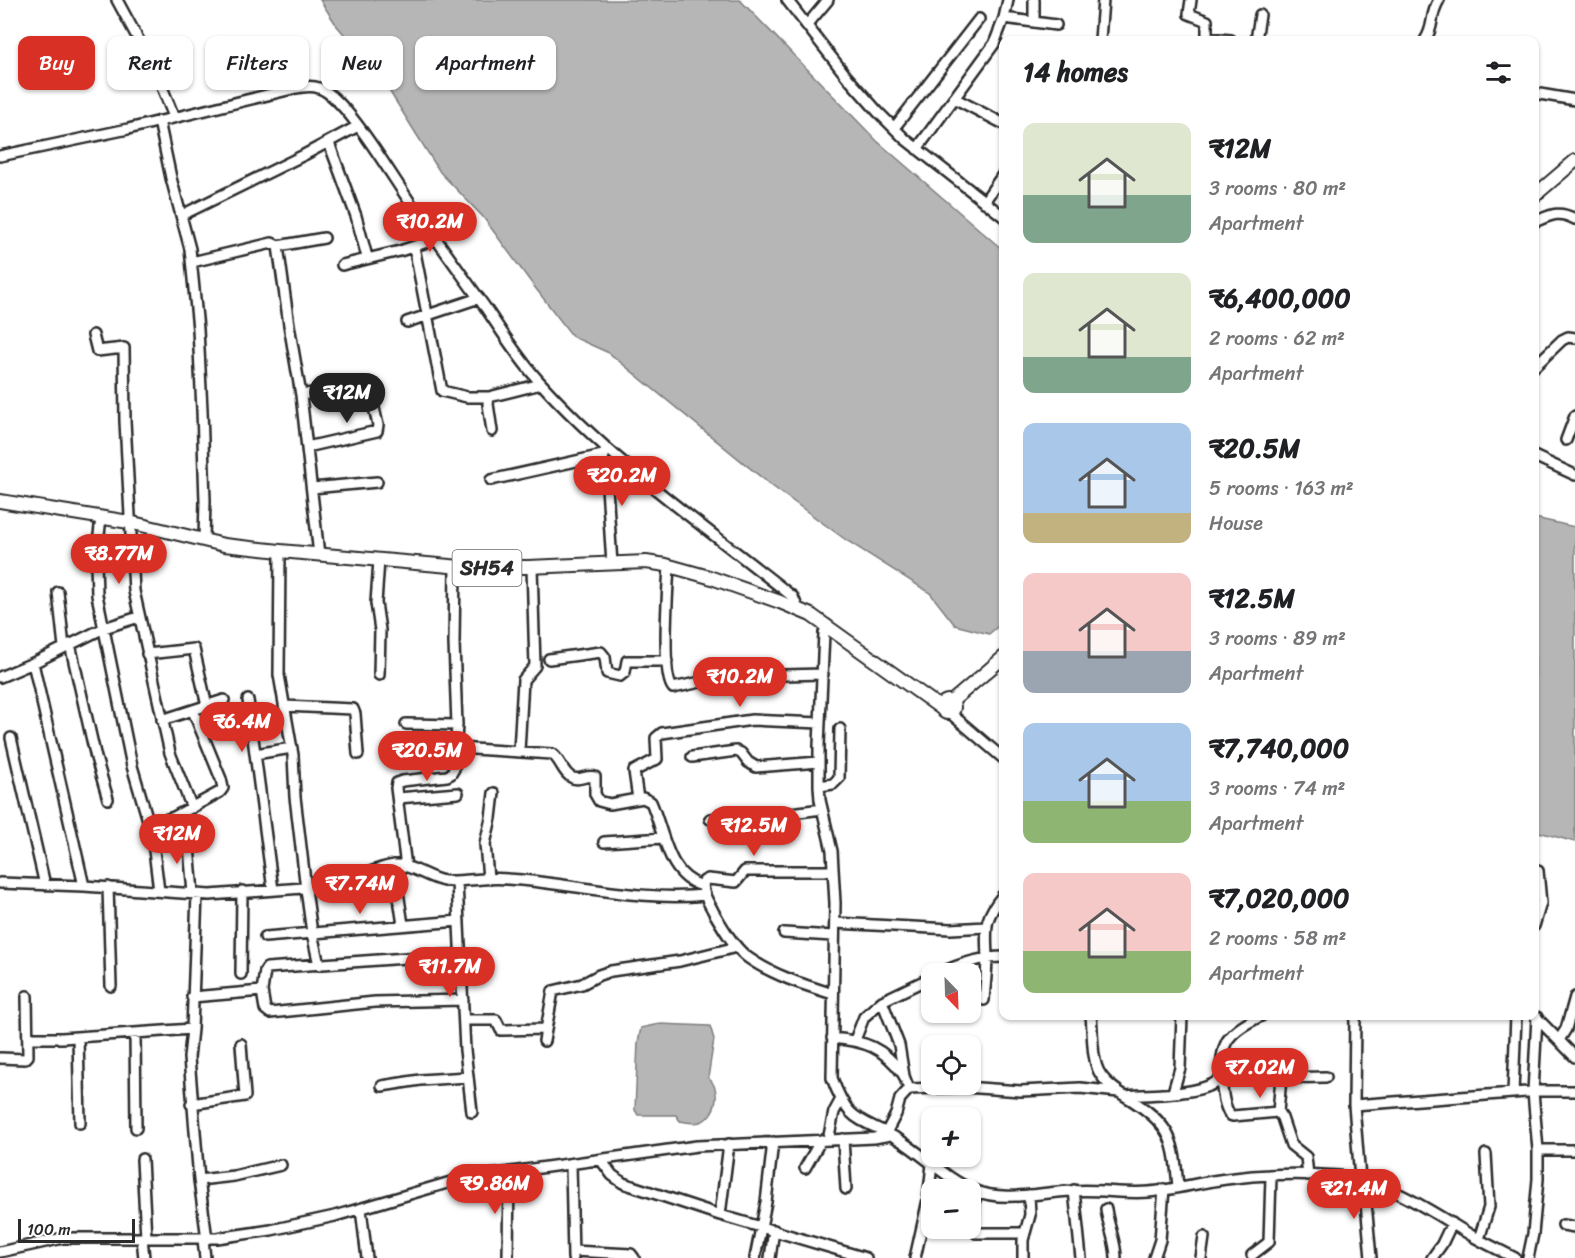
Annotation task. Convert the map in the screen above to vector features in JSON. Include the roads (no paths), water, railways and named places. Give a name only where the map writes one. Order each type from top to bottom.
[{"type":"main road","points":[[1539,192],[1575,161]]},
{"type":"main road","name":"SH54","points":[[0,501],[129,522],[204,540],[319,555],[455,567],[532,567],[646,562],[669,566],[710,577],[798,609],[826,625],[947,708]]},
{"type":"main road","points":[[947,708],[999,661]]},
{"type":"street","points":[[117,0],[156,72],[174,117]]},
{"type":"street","points":[[807,26],[828,0]]},
{"type":"street","points":[[917,149],[994,44],[1008,0]]},
{"type":"street","points":[[1034,0],[1034,22]]},
{"type":"street","points":[[1100,36],[1103,0]]},
{"type":"street","points":[[1191,0],[1189,14],[1207,21],[1206,36]]},
{"type":"street","points":[[1428,36],[1431,31],[1433,11],[1439,0]]},
{"type":"street","points":[[790,1],[847,77],[894,128],[917,149],[999,213]]},
{"type":"street","points":[[1257,36],[1260,15]]},
{"type":"street","points":[[1004,18],[1056,25]]},
{"type":"street","points":[[894,128],[979,19]]},
{"type":"street","points":[[0,156],[296,88],[310,86],[328,93],[358,126],[399,189],[541,384],[605,451],[793,597],[798,609]]},
{"type":"street","points":[[1539,94],[1575,100]]},
{"type":"street","points":[[954,98],[999,121]]},
{"type":"street","points":[[159,121],[192,262],[202,410],[204,540]]},
{"type":"street","points":[[182,215],[329,143],[358,126]]},
{"type":"street","points":[[329,143],[356,216],[367,257]]},
{"type":"street","points":[[984,202],[999,180]]},
{"type":"street","points":[[1539,220],[1553,213],[1565,214],[1575,219]]},
{"type":"street","points":[[192,262],[272,243],[278,246],[324,238]]},
{"type":"street","points":[[342,264],[414,247],[436,239]]},
{"type":"street","points":[[278,246],[288,325],[301,395],[319,555]]},
{"type":"street","points":[[414,247],[442,391],[467,397],[489,397],[541,384]]},
{"type":"street","points":[[407,322],[479,298]]},
{"type":"street","points":[[93,335],[97,351],[124,348],[131,569],[139,617],[162,720],[175,768],[192,808]]},
{"type":"street","points":[[1539,362],[1562,339],[1575,338]]},
{"type":"street","points":[[301,395],[348,387]]},
{"type":"street","points":[[307,447],[376,431],[378,425],[370,391]]},
{"type":"street","points":[[489,397],[492,431]]},
{"type":"street","points":[[1566,440],[1575,416]]},
{"type":"street","points":[[491,480],[605,451]]},
{"type":"street","points":[[605,451],[612,564]]},
{"type":"street","points":[[1539,458],[1575,475]]},
{"type":"street","points":[[312,488],[377,482]]},
{"type":"street","points":[[101,517],[96,578],[100,611],[132,766],[149,825],[159,891]]},
{"type":"street","points":[[280,551],[279,675],[292,748],[295,797],[306,889],[319,965]]},
{"type":"street","points":[[379,560],[376,603],[380,630],[379,675]]},
{"type":"street","points":[[669,566],[667,661],[668,677],[673,688],[719,678],[823,674]]},
{"type":"street","points":[[406,867],[396,786],[399,782],[451,774],[454,769],[457,748],[454,644],[455,567]]},
{"type":"street","points":[[519,751],[523,680],[535,666],[532,567]]},
{"type":"street","points":[[58,592],[67,646],[108,799]]},
{"type":"street","points":[[0,677],[104,628],[139,617]]},
{"type":"street","points":[[826,625],[819,786],[832,851],[833,871],[835,923],[832,1078],[840,1101],[856,1119],[888,1134],[921,1154]]},
{"type":"street","points":[[147,654],[194,649],[207,706]]},
{"type":"street","points":[[549,659],[601,652],[605,657],[607,673],[620,676],[625,672],[627,661],[667,661]]},
{"type":"street","points":[[33,663],[84,886]]},
{"type":"street","points":[[162,720],[224,700]]},
{"type":"street","points":[[248,700],[273,890]]},
{"type":"street","points":[[284,706],[353,709],[358,754]]},
{"type":"street","points":[[947,708],[999,755]]},
{"type":"street","points":[[149,825],[192,808],[220,792],[223,786],[193,711]]},
{"type":"street","points":[[638,799],[634,771],[657,759],[656,738],[662,733],[752,720],[820,723]]},
{"type":"street","points":[[406,724],[457,725]]},
{"type":"street","points":[[819,786],[833,784],[839,778],[840,729]]},
{"type":"street","points":[[11,738],[45,885]]},
{"type":"street","points":[[255,754],[292,748]]},
{"type":"street","points":[[457,748],[552,754],[571,778],[591,775],[595,777],[596,798],[603,803],[643,798],[651,802],[663,838],[681,875],[704,890]]},
{"type":"street","points":[[692,757],[736,751],[756,767],[819,762]]},
{"type":"street","points":[[398,798],[458,793]]},
{"type":"street","points":[[488,878],[485,844],[494,793]]},
{"type":"street","points":[[710,819],[822,809]]},
{"type":"street","points":[[188,834],[195,894],[192,1029],[189,1058],[205,1258]]},
{"type":"street","points":[[604,842],[663,838]]},
{"type":"street","points":[[0,883],[108,887],[195,894],[306,889],[340,884],[394,865],[406,867],[434,879],[457,882],[488,878],[528,880],[654,896],[681,897],[704,890]]},
{"type":"street","points":[[394,865],[403,925]]},
{"type":"street","points":[[833,871],[745,871],[736,882],[708,879],[704,881],[704,890],[715,914],[745,956],[775,972],[833,994]]},
{"type":"street","points":[[457,882],[464,1020],[472,1112]]},
{"type":"street","points":[[1539,882],[1541,903],[1539,910]]},
{"type":"street","points":[[108,887],[111,986]]},
{"type":"street","points":[[241,974],[242,891]]},
{"type":"street","points":[[984,1000],[987,958],[986,927],[992,911],[999,901]]},
{"type":"street","points":[[264,937],[459,921]]},
{"type":"street","points":[[835,923],[951,929],[986,927]]},
{"type":"street","points":[[784,933],[833,936]]},
{"type":"street","points":[[544,1041],[553,991],[582,984],[611,971],[680,961],[737,947]]},
{"type":"street","points":[[462,954],[266,969],[262,991],[265,1009],[270,1013],[375,1002],[463,1000]]},
{"type":"street","points":[[966,963],[999,957]]},
{"type":"street","points":[[855,1040],[864,1017],[882,1001],[921,982]]},
{"type":"street","points":[[192,998],[262,991]]},
{"type":"street","points":[[0,1058],[26,1059],[28,1054],[27,996]]},
{"type":"street","points":[[1559,1040],[1566,1029],[1575,997]]},
{"type":"street","points":[[882,1001],[899,1045],[904,1076],[909,1089]]},
{"type":"street","points":[[1539,1019],[1575,1057]]},
{"type":"street","points":[[464,1020],[496,1020],[501,1030],[546,1029]]},
{"type":"street","points":[[1091,1020],[1096,1066],[1101,1075],[1122,1094],[1142,1107],[1166,1129],[1172,1139],[1178,1187]]},
{"type":"street","points":[[1173,1092],[1180,1068],[1182,1020]]},
{"type":"street","points":[[1244,1020],[1227,1042],[1222,1092],[1230,1115],[1278,1112]]},
{"type":"street","points":[[1354,1020],[1354,1104],[1371,1258]]},
{"type":"street","points":[[1514,1093],[1516,1020]]},
{"type":"street","points":[[1528,1258],[1533,1234],[1538,1150],[1533,1092],[1536,1020]]},
{"type":"street","points":[[28,1038],[192,1029]]},
{"type":"street","points":[[135,1033],[136,1128]]},
{"type":"street","points":[[78,1037],[80,1123]]},
{"type":"street","points":[[832,1038],[855,1040],[871,1046],[887,1055],[904,1076]]},
{"type":"street","points":[[191,1104],[245,1096],[241,1044]]},
{"type":"street","points":[[382,1086],[420,1080],[468,1077]]},
{"type":"street","points":[[888,1134],[900,1100],[909,1089],[964,1087],[1021,1091],[1071,1088],[1122,1094],[1200,1089],[1218,1082],[1222,1077]]},
{"type":"street","points":[[1308,1175],[1306,1157],[1291,1145],[1278,1112],[1281,1078],[1326,1077]]},
{"type":"street","points":[[1354,1104],[1575,1091]]},
{"type":"street","points":[[805,1168],[824,1140],[840,1101]]},
{"type":"street","points":[[0,1252],[63,1238],[205,1239],[271,1230],[361,1209],[461,1179],[697,1146],[874,1138],[888,1134]]},
{"type":"street","points":[[843,1139],[846,1189]]},
{"type":"street","points":[[755,1258],[773,1142]]},
{"type":"street","points":[[720,1215],[729,1144]]},
{"type":"street","points":[[1538,1150],[1575,1150]]},
{"type":"street","points":[[1479,1239],[1489,1207],[1486,1154]]},
{"type":"street","points":[[142,1159],[144,1258]]},
{"type":"street","points":[[602,1160],[612,1175],[623,1183],[774,1230],[833,1253],[866,1258]]},
{"type":"street","points":[[571,1164],[573,1255],[631,1254],[634,1258]]},
{"type":"street","points":[[199,1180],[234,1176],[281,1165]]},
{"type":"street","points":[[915,1258],[928,1200],[932,1167]]},
{"type":"street","points":[[937,1167],[956,1179]]},
{"type":"street","points":[[508,1258],[509,1172]]},
{"type":"street","points":[[1252,1255],[1269,1242],[1271,1176]]},
{"type":"street","points":[[981,1192],[997,1196],[1074,1190],[1150,1192],[1227,1179],[1271,1176],[1338,1176],[1362,1180],[1403,1195],[1479,1239],[1499,1254],[1515,1258]]},
{"type":"street","points":[[1154,1258],[1160,1240],[1164,1189]]},
{"type":"street","points":[[1074,1190],[1082,1258]]},
{"type":"street","points":[[1023,1258],[1025,1233],[1030,1215],[1029,1195]]},
{"type":"street","points":[[361,1209],[367,1258]]},
{"type":"street","points":[[1106,1209],[1116,1248],[1116,1258]]},
{"type":"street","points":[[1432,1258],[1452,1223]]},
{"type":"street","points":[[1563,1225],[1575,1227]]},
{"type":"street","points":[[770,1258],[774,1230]]},
{"type":"street","points":[[981,1233],[1025,1233]]},
{"type":"street","points":[[1201,1258],[1204,1237]]}]
